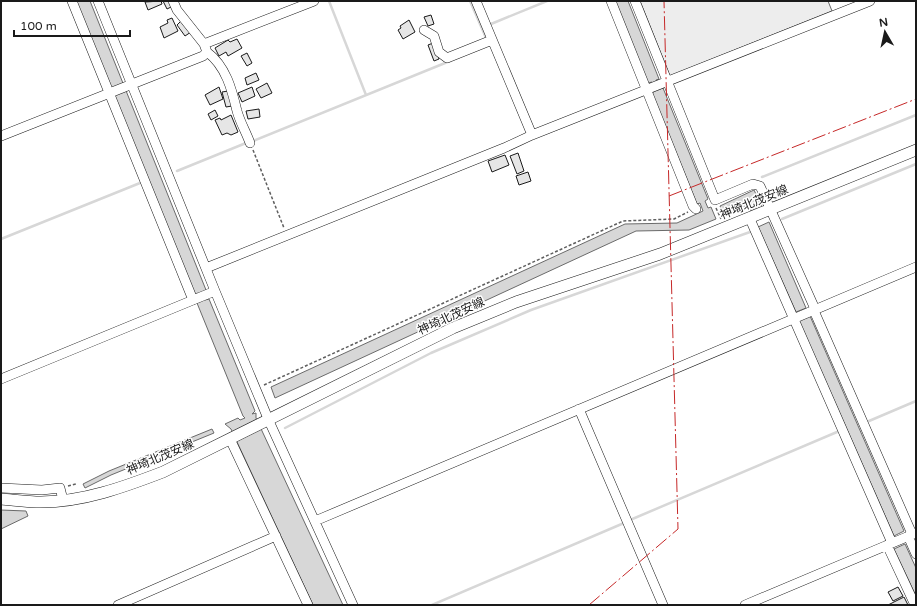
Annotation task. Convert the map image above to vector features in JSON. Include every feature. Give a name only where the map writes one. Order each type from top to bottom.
[{"type":"main road","name":"神埼北茂安線","points":[[1,500],[42,502],[63,500],[120,489],[163,472],[230,440],[453,328],[516,302],[660,254],[750,219],[916,150]]},
{"type":"street","points":[[72,1],[199,298]]},
{"type":"street","points":[[98,1],[129,85],[256,389],[266,422],[315,521],[353,605]]},
{"type":"street","points":[[173,1],[177,10],[228,79],[234,94],[238,112],[250,142]]},
{"type":"street","points":[[205,48],[314,1]]},
{"type":"street","points":[[476,1],[532,135]]},
{"type":"street","points":[[611,1],[652,87],[693,206],[696,209]]},
{"type":"street","points":[[635,1],[715,200],[756,183],[760,186],[912,534],[916,554]]},
{"type":"street","points":[[206,268],[504,148],[532,135],[870,1]]},
{"type":"street","points":[[424,30],[434,36],[439,52],[447,58],[492,40]]},
{"type":"street","points":[[1,136],[203,56],[205,48]]},
{"type":"street","points":[[750,219],[915,605]]},
{"type":"street","points":[[315,521],[916,267]]},
{"type":"street","points":[[1,379],[215,291]]},
{"type":"street","points":[[579,409],[663,605]]},
{"type":"street","points":[[230,440],[308,605]]},
{"type":"street","points":[[1,488],[42,490],[60,488],[63,500]]},
{"type":"street","points":[[745,605],[912,534]]},
{"type":"street","points":[[118,605],[276,536]]},
{"type":"path","points":[[250,142],[287,234]]},
{"type":"path","points":[[714,202],[722,221]]},
{"type":"path","points":[[256,389],[623,221],[674,219],[696,209]]},
{"type":"shaded area","points":[[76,1],[90,1],[206,290],[205,300],[209,299],[255,411],[252,414],[256,413],[256,418],[343,605],[313,605],[231,429],[225,424],[238,418],[240,420],[245,418],[197,303],[202,301],[198,293],[194,295]]},
{"type":"shaded area","points":[[615,1],[628,1],[659,79],[656,80],[659,89],[663,88],[708,199],[705,201],[708,208],[711,207],[716,219],[689,230],[636,231],[275,398],[271,387],[625,224],[677,223],[703,211],[700,203],[697,204],[652,93],[655,91],[652,82],[648,83]]},
{"type":"shaded area","points":[[640,1],[828,1],[832,11],[670,76]]},
{"type":"shaded area","points":[[754,190],[762,207],[751,211],[748,205],[724,215],[720,206]]},
{"type":"shaded area","points":[[769,222],[806,308],[796,312],[758,227]]},
{"type":"shaded area","points":[[810,316],[904,531],[894,536],[799,321]]},
{"type":"shaded area","points":[[212,429],[214,433],[111,475],[85,488],[83,484],[109,471]]},
{"type":"shaded area","points":[[1,510],[26,511],[28,516],[1,529]]},
{"type":"shaded area","points":[[905,544],[916,568],[916,596],[894,549]]},
{"type":"building","points":[[161,1],[162,4],[148,10],[145,2]]},
{"type":"building","points":[[163,1],[171,1],[173,6],[167,9]]},
{"type":"building","points":[[431,15],[434,24],[428,26],[424,17]]},
{"type":"building","points":[[172,18],[178,31],[164,38],[160,27],[168,23],[167,20]]},
{"type":"building","points":[[182,20],[191,32],[185,36],[177,25]]},
{"type":"building","points":[[409,20],[415,32],[403,39],[398,30],[401,28],[400,26]]},
{"type":"building","points":[[237,39],[242,48],[228,56],[226,52],[219,56],[215,48],[228,40],[230,42]]},
{"type":"building","points":[[433,43],[439,59],[434,61],[428,45]]},
{"type":"building","points":[[247,53],[252,63],[247,66],[241,56]]},
{"type":"building","points":[[256,73],[259,80],[247,85],[245,78]]},
{"type":"building","points":[[267,83],[272,93],[261,98],[256,89]]},
{"type":"building","points":[[219,87],[223,99],[210,105],[205,95]]},
{"type":"building","points":[[252,87],[255,96],[242,102],[238,93]]},
{"type":"building","points":[[228,91],[232,106],[226,107],[222,92]]},
{"type":"building","points":[[259,109],[260,117],[248,119],[246,111]]},
{"type":"building","points":[[215,110],[218,116],[211,120],[208,114]]},
{"type":"building","points":[[231,115],[238,132],[231,135],[227,133],[222,135],[215,120],[220,118],[221,120]]},
{"type":"building","points":[[518,153],[524,171],[517,174],[510,156]]},
{"type":"building","points":[[505,155],[509,165],[492,172],[488,161]]},
{"type":"building","points":[[528,172],[531,181],[519,185],[516,176]]},
{"type":"building","points":[[898,587],[903,596],[893,601],[888,592]]},
{"type":"building","points":[[904,597],[908,605],[888,605]]},
{"type":"waterway","points":[[329,1],[366,95]]},
{"type":"waterway","points":[[470,1],[486,38]]},
{"type":"waterway","points":[[491,24],[547,1]]},
{"type":"waterway","points":[[253,141],[450,61]]},
{"type":"waterway","points":[[762,177],[916,115]]},
{"type":"waterway","points":[[177,171],[246,143]]},
{"type":"waterway","points":[[782,219],[916,164]]},
{"type":"waterway","points":[[1,239],[140,183]]},
{"type":"waterway","points":[[285,428],[431,353],[531,310],[750,232]]},
{"type":"waterway","points":[[869,421],[916,401]]},
{"type":"waterway","points":[[630,520],[837,432]]},
{"type":"waterway","points":[[432,605],[624,523]]},
{"type":"power","points":[[589,605],[678,529],[664,1]]},
{"type":"power","points":[[669,196],[916,99]]}]
